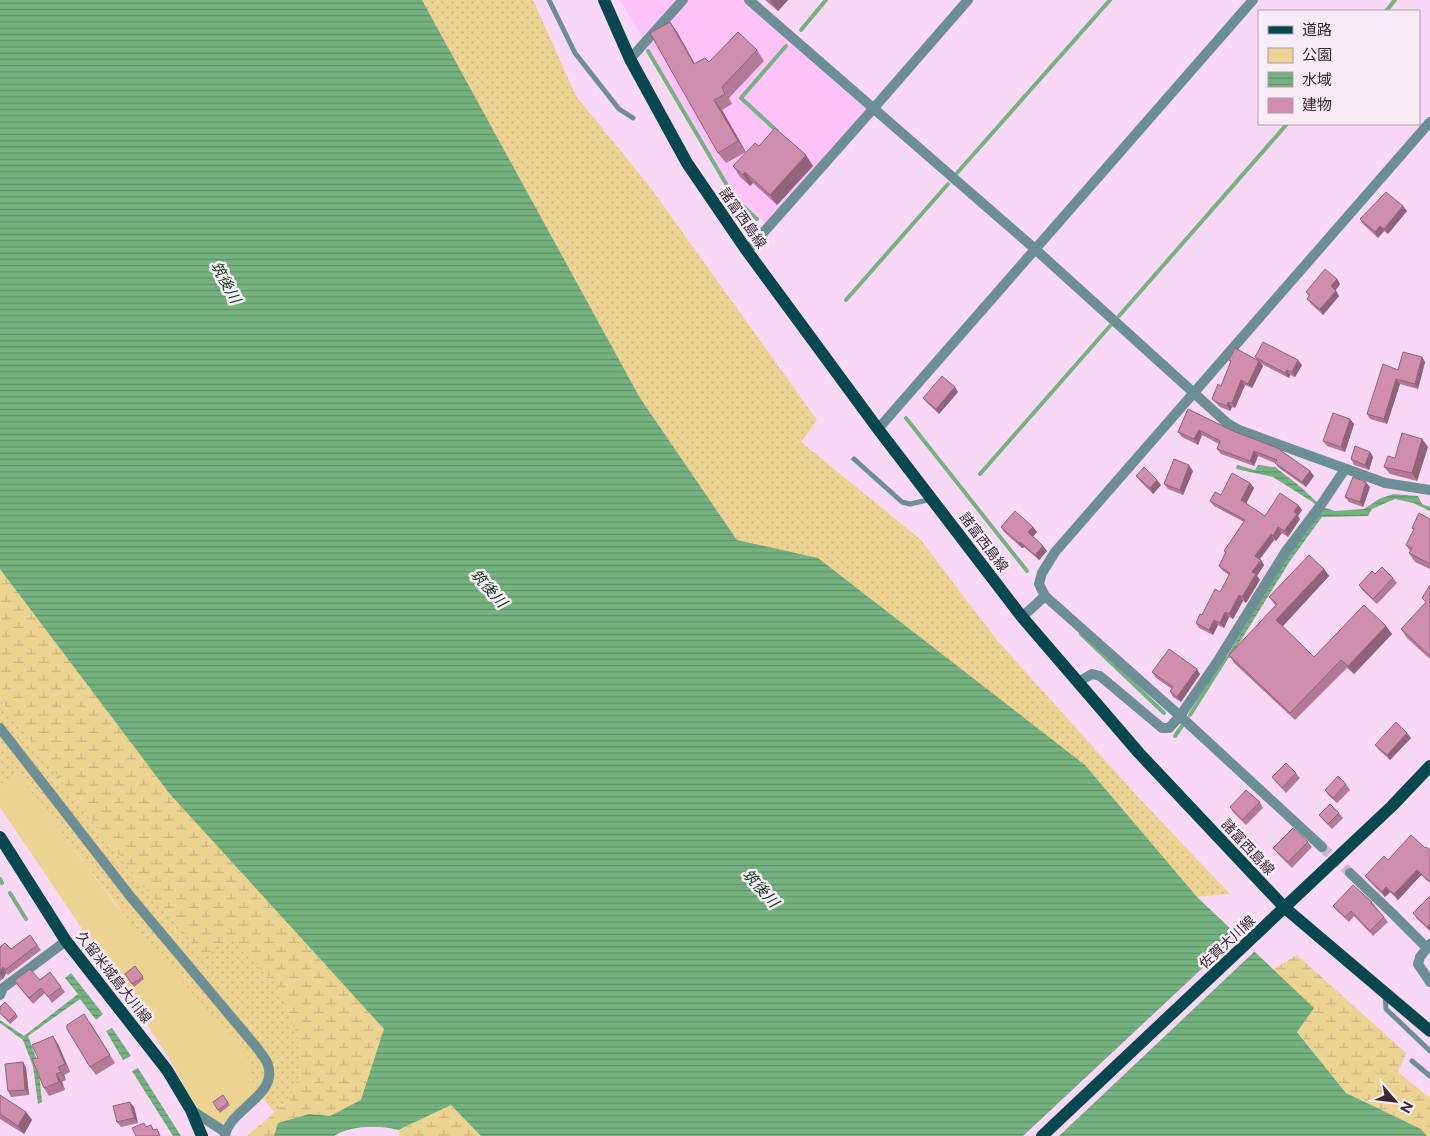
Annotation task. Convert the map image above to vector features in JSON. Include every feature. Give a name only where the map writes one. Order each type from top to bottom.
[{"type":"main road","name":"諸富西島線","points":[[604,0],[630,60],[687,163],[747,251],[878,428],[1022,617],[1139,753],[1285,908],[1430,1031]]},
{"type":"main road","name":"佐賀大川線","points":[[1042,1136],[1392,806],[1430,766]]},
{"type":"main road","name":"久留米城島大川線","points":[[0,837],[66,942],[167,1070],[191,1110],[202,1136]]},
{"type":"street","points":[[630,60],[683,0]]},
{"type":"street","points":[[749,0],[1035,249],[1227,423],[1239,430],[1385,483],[1430,490]]},
{"type":"street","points":[[747,251],[968,0]]},
{"type":"street","points":[[878,428],[1253,0]]},
{"type":"street","points":[[1322,846],[1045,596],[1039,584],[1042,573],[1055,552],[1430,122]]},
{"type":"street","points":[[1078,682],[1092,674],[1100,676],[1162,728],[1169,728],[1180,716],[1219,659],[1286,551],[1345,469]]},
{"type":"street","points":[[1022,617],[1045,596]]},
{"type":"street","points":[[0,728],[130,896],[258,1048],[268,1065],[270,1078],[264,1090],[237,1115],[225,1134],[191,1110]]},
{"type":"street","points":[[1350,873],[1428,946],[1420,957],[1418,964],[1430,982]]},
{"type":"street","points":[[0,995],[3,988],[66,942]]},
{"type":"lane","points":[[548,0],[575,53],[619,109],[633,118]]},
{"type":"lane","points":[[854,459],[902,502],[910,504],[932,499]]},
{"type":"lane","points":[[1384,992],[1386,1010],[1430,1051]]},
{"type":"lane","points":[[1412,1061],[1430,1076]]},
{"type":"shaded area","points":[[620,0],[742,0],[867,110],[765,223],[736,197]]},
{"type":"green space","points":[[422,0],[533,0],[576,96],[650,187],[817,420],[801,442],[920,539],[997,640],[1137,796],[1230,894],[1197,897],[1085,765],[818,558],[737,540],[640,398]]},
{"type":"green space","points":[[0,511],[450,1045],[560,1136],[400,1136],[398,1130],[383,1127],[365,1127],[341,1132],[334,1136],[247,1136],[290,1099],[301,1071],[301,1046],[280,989],[229,937],[205,956],[143,886],[13,718],[0,698]]},
{"type":"green space","points":[[737,540],[818,558],[1085,765],[1197,897],[1273,969],[1297,955],[1406,1053],[1398,1072],[1430,1098],[1430,1136],[1427,1136],[1421,1129],[1346,1093],[1297,1031]]},
{"type":"green space","points":[[0,699],[143,886],[205,956],[229,937],[280,989],[301,1046],[301,1071],[290,1099],[274,1112],[263,1098],[274,1080],[271,1062],[130,892],[0,725]]},
{"type":"green space","points":[[0,735],[260,1055],[267,1075],[258,1090],[17,774],[0,785]]},
{"type":"green space","points":[[17,773],[116,905],[251,1061],[249,1079],[258,1090],[222,1124],[199,1112],[169,1058],[0,807],[0,785]]},
{"type":"water","name":"筑後川","points":[[0,0],[422,0],[640,398],[737,540],[818,558],[1085,765],[1197,897],[1314,1008],[1297,1032],[1346,1093],[1421,1129],[1427,1136],[481,1136],[451,1105],[398,1130],[383,1127],[365,1127],[341,1132],[334,1136],[274,1136],[278,1123],[309,1114],[330,1116],[361,1100],[384,1029],[169,793],[0,569]]},
{"type":"water","points":[[1237,465],[1255,470],[1258,465],[1275,467],[1302,488],[1322,507],[1335,511],[1364,509],[1379,499],[1393,494],[1418,496],[1422,504],[1430,507],[1430,511],[1413,503],[1395,499],[1372,509],[1368,516],[1322,517],[1290,561],[1230,658],[1226,658],[1287,557],[1320,513],[1314,503],[1273,477],[1236,469]]},
{"type":"water","points":[[71,973],[103,1014],[96,1020],[80,999],[28,1036],[38,1063],[42,1102],[38,1104],[33,1066],[23,1040],[0,1023],[0,1020],[24,1036],[78,994],[65,978]]},
{"type":"water","points":[[112,1028],[131,1056],[123,1060],[106,1031]]},
{"type":"water","points":[[138,1068],[181,1136],[173,1136],[132,1071]]},
{"type":"pier","points":[[1239,934],[1256,950],[1059,1136],[1023,1136]]},
{"type":"building","points":[[670,22],[694,64],[705,58],[709,62],[738,32],[757,50],[722,87],[725,94],[714,100],[738,141],[718,153],[650,33]]},
{"type":"building","points":[[775,128],[806,155],[770,195],[745,172],[743,175],[733,166],[755,143],[759,146]]},
{"type":"building","points":[[1386,192],[1403,206],[1384,229],[1380,226],[1375,232],[1360,219]]},
{"type":"building","points":[[1325,269],[1337,279],[1331,286],[1336,291],[1320,309],[1307,299],[1310,295],[1306,292]]},
{"type":"building","points":[[1263,342],[1298,360],[1292,372],[1287,370],[1285,373],[1255,357]]},
{"type":"building","points":[[1235,348],[1259,361],[1248,384],[1241,380],[1232,403],[1228,402],[1227,406],[1212,399],[1218,384],[1221,386]]},
{"type":"building","points":[[1403,352],[1422,357],[1415,384],[1396,379],[1384,419],[1367,414],[1383,364],[1398,370]]},
{"type":"building","points":[[942,376],[955,387],[936,409],[923,398]]},
{"type":"building","points":[[1188,409],[1233,431],[1280,449],[1310,471],[1302,482],[1275,463],[1277,460],[1254,451],[1250,461],[1217,449],[1220,441],[1199,430],[1194,439],[1178,432]]},
{"type":"building","points":[[1333,413],[1350,419],[1341,447],[1323,441]]},
{"type":"building","points":[[1402,433],[1422,439],[1412,473],[1384,467],[1388,456],[1395,458]]},
{"type":"building","points":[[1355,446],[1370,452],[1365,465],[1351,459]]},
{"type":"building","points":[[1174,459],[1189,465],[1180,490],[1164,484]]},
{"type":"building","points":[[1144,467],[1157,480],[1150,488],[1136,476]]},
{"type":"building","points":[[1232,473],[1250,483],[1241,500],[1265,516],[1280,493],[1298,505],[1294,512],[1297,514],[1284,531],[1278,527],[1273,536],[1271,534],[1255,556],[1261,560],[1252,572],[1256,574],[1242,597],[1239,595],[1229,614],[1225,612],[1220,623],[1214,620],[1209,630],[1196,623],[1215,589],[1220,592],[1230,573],[1219,566],[1226,552],[1224,551],[1245,520],[1210,501],[1215,492],[1221,495]]},
{"type":"building","points":[[1353,477],[1366,482],[1360,502],[1345,497]]},
{"type":"building","points":[[1015,511],[1033,527],[1028,532],[1043,546],[1035,555],[1001,527]]},
{"type":"building","points":[[1419,513],[1430,519],[1430,564],[1409,553],[1412,548],[1406,545]]},
{"type":"building","points":[[1309,555],[1324,569],[1276,620],[1314,657],[1364,605],[1386,626],[1348,666],[1341,660],[1290,713],[1229,655],[1277,604],[1269,597]]},
{"type":"building","points":[[1382,567],[1393,578],[1373,599],[1359,585],[1372,571],[1375,574]]},
{"type":"building","points":[[1430,585],[1430,656],[1401,629],[1426,602],[1422,598]]},
{"type":"building","points":[[1169,649],[1197,669],[1177,697],[1170,691],[1173,687],[1152,672]]},
{"type":"building","points":[[1396,722],[1407,733],[1387,755],[1375,745]]},
{"type":"building","points":[[1286,763],[1296,773],[1282,788],[1272,777]]},
{"type":"building","points":[[1338,776],[1346,784],[1333,798],[1325,790]]},
{"type":"building","points":[[1246,790],[1260,802],[1242,820],[1230,807]]},
{"type":"building","points":[[1330,804],[1339,813],[1328,824],[1319,815]]},
{"type":"building","points":[[1293,828],[1308,842],[1288,862],[1273,848]]},
{"type":"building","points":[[1411,835],[1425,848],[1430,850],[1430,882],[1417,870],[1394,894],[1386,887],[1382,892],[1365,876],[1384,856],[1388,860]]},
{"type":"building","points":[[1353,885],[1372,902],[1384,917],[1370,931],[1351,911],[1345,917],[1333,906]]},
{"type":"building","points":[[1430,896],[1430,924],[1427,927],[1413,913]]},
{"type":"building","points":[[30,935],[37,945],[5,970],[3,967],[0,973],[0,947],[5,943],[11,949]]},
{"type":"building","points":[[135,966],[143,977],[132,984],[125,974]]},
{"type":"building","points":[[30,969],[40,980],[50,972],[61,987],[48,997],[41,988],[29,998],[14,981]]},
{"type":"building","points":[[5,1002],[16,1014],[9,1021],[0,1013],[0,1007]]},
{"type":"building","points":[[84,1014],[110,1055],[90,1067],[67,1029],[67,1025]]},
{"type":"building","points":[[53,1036],[65,1064],[58,1067],[61,1072],[56,1074],[59,1082],[44,1088],[32,1059],[38,1058],[32,1045]]},
{"type":"building","points":[[23,1062],[25,1090],[8,1091],[5,1064]]},
{"type":"building","points":[[0,1095],[26,1112],[18,1126],[0,1114]]},
{"type":"building","points":[[223,1095],[228,1103],[218,1110],[213,1102]]},
{"type":"building","points":[[130,1102],[134,1118],[117,1122],[113,1106]]},
{"type":"building","points":[[144,1123],[146,1127],[151,1125],[153,1130],[157,1129],[160,1136],[136,1136],[132,1128]]},
{"type":"waterway","points":[[801,30],[826,0]]},
{"type":"waterway","points":[[957,173],[1110,0]]},
{"type":"waterway","points":[[1387,10],[1395,0]]},
{"type":"waterway","points":[[777,131],[741,98],[786,46]]},
{"type":"waterway","points":[[648,51],[735,199],[757,219]]},
{"type":"waterway","points":[[1119,316],[1286,125]]},
{"type":"waterway","points":[[846,300],[948,184]]},
{"type":"waterway","points":[[980,474],[1110,326]]},
{"type":"waterway","points":[[906,418],[1027,571]]},
{"type":"waterway","points":[[1081,634],[1164,713]]},
{"type":"waterway","points":[[1190,715],[1226,658]]},
{"type":"waterway","points":[[1175,736],[1182,726]]},
{"type":"waterway","points":[[0,879],[2,883]]},
{"type":"waterway","points":[[10,893],[26,919]]},
{"type":"tunnel","points":[[1322,847],[1350,873]]}]
